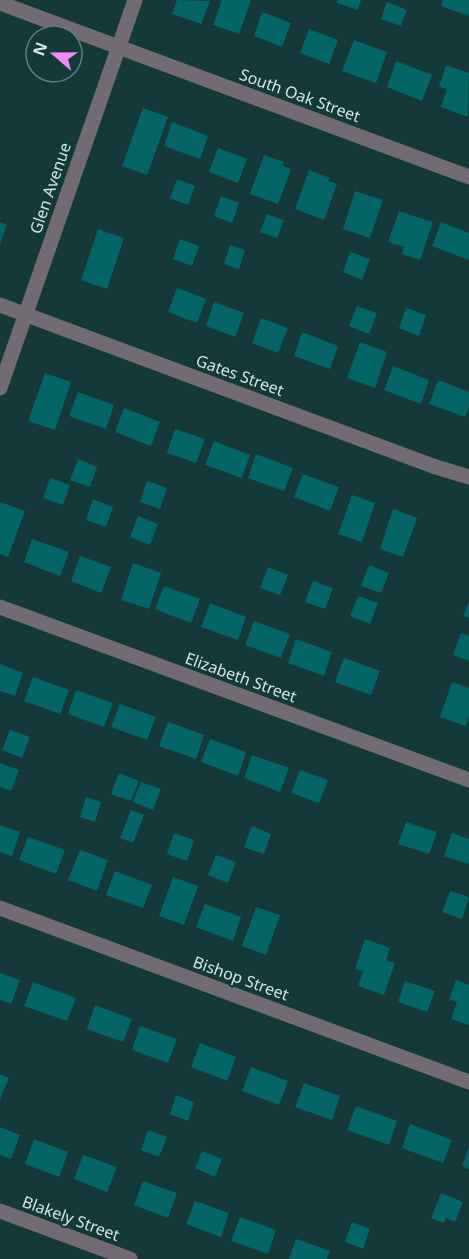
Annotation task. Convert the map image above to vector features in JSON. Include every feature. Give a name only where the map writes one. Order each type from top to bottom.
[{"type":"street","name":"Glen Avenue","points":[[0,388],[135,0]]},
{"type":"street","name":"South Oak Street","points":[[0,3],[469,177]]},
{"type":"street","name":"Gates Street","points":[[0,305],[422,462],[469,477]]},
{"type":"street","name":"Elizabeth Street","points":[[0,607],[469,780]]},
{"type":"street","name":"Bishop Street","points":[[0,908],[469,1082]]},
{"type":"street","name":"Blakely Street","points":[[0,1211],[130,1259]]},
{"type":"building","points":[[177,0],[210,1],[201,24],[172,14]]},
{"type":"building","points":[[222,0],[251,0],[239,34],[213,25]]},
{"type":"building","points":[[338,0],[361,0],[358,10],[337,3]]},
{"type":"building","points":[[443,0],[469,0],[469,16],[441,6]]},
{"type":"building","points":[[387,2],[407,10],[401,26],[381,19]]},
{"type":"building","points":[[262,12],[291,23],[282,47],[254,36]]},
{"type":"building","points":[[309,29],[338,40],[329,64],[300,53]]},
{"type":"building","points":[[354,40],[387,52],[376,83],[342,71]]},
{"type":"building","points":[[396,61],[432,75],[422,101],[387,87]]},
{"type":"building","points":[[446,65],[469,73],[468,117],[441,107],[447,89],[439,87]]},
{"type":"building","points":[[143,108],[168,117],[147,175],[122,166]]},
{"type":"building","points":[[172,122],[208,136],[200,159],[164,146]]},
{"type":"building","points":[[218,148],[247,159],[238,183],[209,172]]},
{"type":"building","points":[[264,155],[284,162],[283,166],[291,169],[278,204],[250,194]]},
{"type":"building","points":[[309,170],[330,178],[328,181],[337,184],[324,220],[295,209]]},
{"type":"building","points":[[177,179],[195,186],[188,205],[170,198]]},
{"type":"building","points":[[355,191],[383,200],[370,238],[343,229]]},
{"type":"building","points":[[221,196],[239,203],[232,223],[214,216]]},
{"type":"building","points":[[399,211],[433,222],[420,260],[402,254],[404,247],[388,242]]},
{"type":"building","points":[[267,214],[284,220],[277,238],[260,232]]},
{"type":"building","points":[[0,222],[7,225],[0,244]]},
{"type":"building","points":[[441,222],[469,233],[469,260],[432,246]]},
{"type":"building","points":[[98,229],[124,238],[107,289],[81,280]]},
{"type":"building","points":[[180,239],[199,246],[192,266],[173,259]]},
{"type":"building","points":[[230,245],[245,250],[239,269],[224,264]]},
{"type":"building","points":[[350,252],[370,259],[362,280],[343,272]]},
{"type":"building","points":[[177,288],[206,299],[197,323],[168,312]]},
{"type":"building","points":[[214,302],[244,313],[235,337],[206,326]]},
{"type":"building","points":[[357,306],[377,313],[369,334],[349,326]]},
{"type":"building","points":[[406,308],[426,315],[419,336],[399,328]]},
{"type":"building","points":[[261,318],[288,328],[278,353],[252,343]]},
{"type":"building","points":[[302,332],[338,346],[330,369],[294,356]]},
{"type":"building","points":[[360,342],[387,352],[375,388],[347,378]]},
{"type":"building","points":[[393,366],[429,380],[421,404],[384,390]]},
{"type":"building","points":[[45,373],[71,382],[55,430],[28,421]]},
{"type":"building","points":[[438,380],[469,392],[469,407],[465,417],[429,404]]},
{"type":"building","points":[[78,392],[114,405],[106,429],[69,416]]},
{"type":"building","points":[[124,408],[160,422],[151,446],[115,432]]},
{"type":"building","points":[[175,429],[205,439],[196,463],[167,453]]},
{"type":"building","points":[[214,441],[250,455],[242,478],[205,465]]},
{"type":"building","points":[[256,454],[293,468],[284,491],[248,478]]},
{"type":"building","points":[[78,459],[97,467],[90,487],[70,480]]},
{"type":"building","points":[[303,474],[339,487],[330,511],[294,497]]},
{"type":"building","points":[[50,478],[70,485],[63,505],[43,498]]},
{"type":"building","points":[[147,481],[167,488],[160,509],[140,502]]},
{"type":"building","points":[[352,495],[375,503],[362,542],[338,534]]},
{"type":"building","points":[[93,499],[113,507],[106,527],[86,520]]},
{"type":"building","points":[[0,502],[25,511],[8,557],[0,554]]},
{"type":"building","points":[[393,509],[417,518],[403,557],[380,549]]},
{"type":"building","points":[[138,516],[158,524],[150,545],[130,537]]},
{"type":"building","points":[[32,539],[69,552],[60,576],[24,562]]},
{"type":"building","points":[[80,556],[111,567],[101,593],[71,581]]},
{"type":"building","points":[[133,563],[161,573],[149,609],[121,600]]},
{"type":"building","points":[[369,565],[389,573],[381,593],[361,586]]},
{"type":"building","points":[[268,567],[288,575],[280,595],[260,588]]},
{"type":"building","points":[[313,581],[333,588],[325,609],[305,602]]},
{"type":"building","points":[[164,586],[200,599],[191,623],[155,609]]},
{"type":"building","points":[[358,596],[378,603],[370,624],[350,616]]},
{"type":"building","points":[[469,602],[469,618],[463,616]]},
{"type":"building","points":[[210,603],[246,617],[238,640],[201,627]]},
{"type":"building","points":[[254,621],[290,634],[281,658],[245,645]]},
{"type":"building","points":[[461,633],[469,636],[469,661],[453,655]]},
{"type":"building","points":[[296,639],[332,652],[324,676],[288,663]]},
{"type":"building","points":[[344,658],[380,671],[371,695],[335,682]]},
{"type":"building","points":[[0,664],[23,673],[15,696],[0,691]]},
{"type":"building","points":[[33,677],[69,690],[60,714],[24,701]]},
{"type":"building","points":[[452,682],[469,688],[469,717],[466,726],[440,717]]},
{"type":"building","points":[[76,690],[113,703],[104,727],[68,714]]},
{"type":"building","points":[[120,704],[156,717],[147,740],[111,727]]},
{"type":"building","points":[[168,722],[204,735],[196,759],[159,746]]},
{"type":"building","points":[[10,730],[30,737],[22,758],[2,750]]},
{"type":"building","points":[[210,739],[246,752],[238,776],[201,762]]},
{"type":"building","points":[[252,755],[289,768],[280,792],[244,778]]},
{"type":"building","points":[[0,763],[19,770],[11,791],[0,787]]},
{"type":"building","points":[[300,770],[328,780],[319,803],[291,793]]},
{"type":"building","points":[[119,773],[139,781],[131,801],[111,794]]},
{"type":"building","points":[[141,782],[161,789],[153,810],[133,802]]},
{"type":"building","points":[[86,797],[101,802],[95,822],[80,817]]},
{"type":"building","points":[[131,810],[144,815],[133,843],[120,838]]},
{"type":"building","points":[[406,822],[437,832],[429,854],[398,844]]},
{"type":"building","points":[[0,825],[20,832],[12,856],[0,852]]},
{"type":"building","points":[[252,826],[271,834],[264,854],[244,847]]},
{"type":"building","points":[[174,833],[194,840],[187,861],[167,854]]},
{"type":"building","points":[[452,833],[469,839],[469,864],[444,856]]},
{"type":"building","points":[[28,837],[65,850],[56,874],[19,860]]},
{"type":"building","points":[[80,850],[108,860],[97,891],[68,880]]},
{"type":"building","points":[[216,855],[236,862],[228,883],[208,875]]},
{"type":"building","points":[[115,871],[152,885],[143,908],[106,895]]},
{"type":"building","points":[[173,877],[198,886],[184,925],[159,916]]},
{"type":"building","points":[[450,891],[469,897],[462,919],[442,912]]},
{"type":"building","points":[[205,904],[241,917],[233,941],[196,927]]},
{"type":"building","points":[[256,907],[280,915],[266,955],[242,946]]},
{"type":"building","points":[[365,939],[390,948],[386,960],[395,963],[384,995],[358,986],[363,971],[355,969]]},
{"type":"building","points":[[0,973],[20,980],[11,1004],[0,1000]]},
{"type":"building","points":[[456,980],[469,985],[469,1025],[451,1019],[457,1002],[449,999]]},
{"type":"building","points":[[405,981],[435,991],[427,1012],[398,1002]]},
{"type":"building","points":[[33,982],[76,998],[67,1021],[24,1006]]},
{"type":"building","points":[[95,1005],[132,1019],[123,1042],[87,1029]]},
{"type":"building","points":[[140,1026],[177,1039],[168,1063],[132,1050]]},
{"type":"building","points":[[200,1043],[236,1057],[227,1081],[191,1067]]},
{"type":"building","points":[[251,1067],[288,1081],[279,1105],[242,1091]]},
{"type":"building","points":[[0,1074],[9,1078],[0,1100]]},
{"type":"building","points":[[304,1083],[340,1096],[332,1120],[295,1107]]},
{"type":"building","points":[[176,1095],[194,1102],[188,1121],[170,1114]]},
{"type":"building","points":[[356,1106],[397,1121],[389,1145],[347,1130]]},
{"type":"building","points":[[410,1124],[452,1140],[443,1163],[402,1148]]},
{"type":"building","points":[[0,1127],[20,1135],[11,1159],[0,1155]]},
{"type":"building","points":[[148,1130],[167,1137],[159,1157],[141,1150]]},
{"type":"building","points":[[34,1139],[68,1152],[59,1177],[25,1164]]},
{"type":"building","points":[[469,1147],[469,1169],[462,1166]]},
{"type":"building","points":[[202,1151],[222,1159],[215,1177],[195,1168]]},
{"type":"building","points":[[83,1155],[117,1167],[107,1192],[74,1179]]},
{"type":"building","points":[[143,1181],[177,1193],[168,1218],[134,1205]]},
{"type":"building","points":[[441,1193],[463,1202],[455,1222],[446,1218],[444,1223],[431,1218]]},
{"type":"building","points":[[195,1201],[229,1213],[221,1237],[186,1224]]},
{"type":"building","points":[[240,1217],[276,1230],[268,1254],[231,1241]]},
{"type":"building","points":[[352,1222],[370,1229],[363,1249],[345,1242]]},
{"type":"building","points":[[296,1239],[330,1251],[327,1259],[289,1259]]}]
